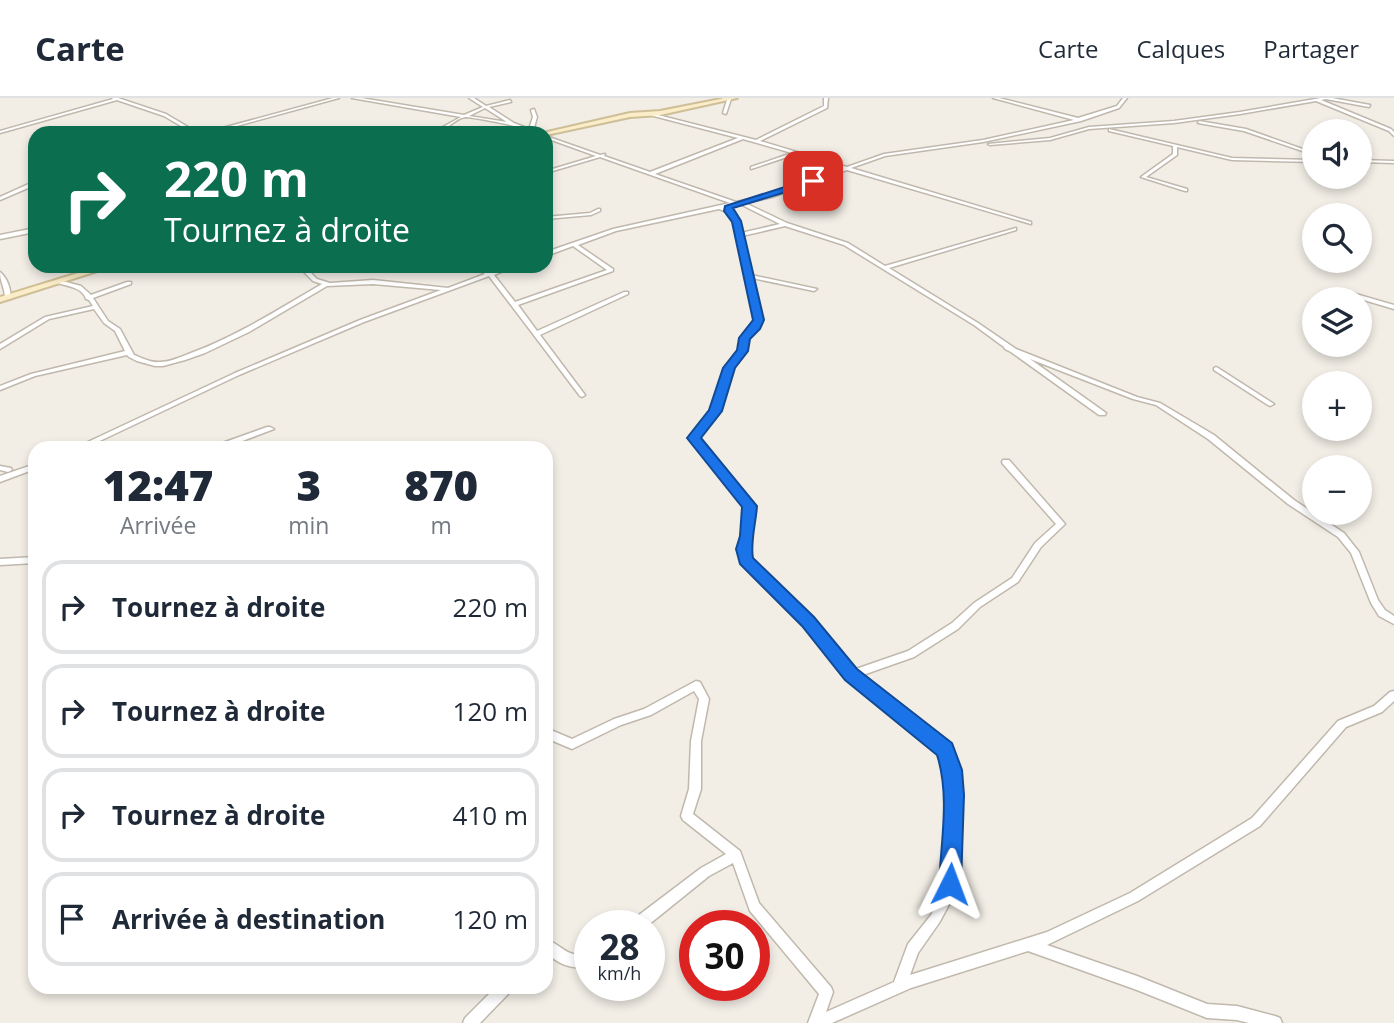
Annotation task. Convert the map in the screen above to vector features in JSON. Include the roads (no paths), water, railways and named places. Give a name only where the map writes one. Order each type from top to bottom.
[{"type":"main road","points":[[553,133],[630,115],[651,114],[729,98]]},
{"type":"main road","points":[[4,299],[87,273]]},
{"type":"street","points":[[0,132],[115,98],[165,115],[185,126]]},
{"type":"street","points":[[233,126],[337,98]]},
{"type":"street","points":[[354,98],[513,124]]},
{"type":"street","points":[[389,104],[396,98]]},
{"type":"street","points":[[471,98],[518,126]]},
{"type":"street","points":[[725,113],[729,98]]},
{"type":"street","points":[[757,141],[826,107],[825,98]]},
{"type":"street","points":[[995,98],[1088,121],[1098,127],[1232,159],[1302,161]]},
{"type":"street","points":[[1088,121],[1118,107],[1125,98]]},
{"type":"street","points":[[553,251],[615,230],[770,196],[896,152],[1045,139],[1098,127],[1187,120],[1315,99],[1326,98],[1369,106]]},
{"type":"street","points":[[1315,99],[1390,130],[1394,135]]},
{"type":"street","points":[[444,126],[494,102],[510,101]]},
{"type":"street","points":[[533,110],[534,126]]},
{"type":"street","points":[[651,114],[744,137],[1029,223]]},
{"type":"street","points":[[946,147],[1079,119]]},
{"type":"street","points":[[246,126],[256,120]]},
{"type":"street","points":[[1187,120],[1245,130],[1302,150]]},
{"type":"street","points":[[553,137],[846,244],[976,324],[1102,413]]},
{"type":"street","points":[[652,173],[744,137]]},
{"type":"street","points":[[1175,145],[1175,154],[1143,177],[1185,190]]},
{"type":"street","points":[[753,168],[796,152]]},
{"type":"street","points":[[553,170],[603,155]]},
{"type":"street","points":[[1372,161],[1394,162]]},
{"type":"street","points":[[0,199],[28,186]]},
{"type":"street","points":[[729,211],[729,206],[737,203]]},
{"type":"street","points":[[719,207],[729,211],[736,221],[758,315],[757,326],[744,338],[742,351],[729,368],[716,411],[694,438],[750,506],[748,536],[743,549],[746,560],[808,621],[851,675],[946,750],[952,770],[954,825],[947,897],[913,949],[899,987]]},
{"type":"street","points":[[553,217],[590,214],[598,210]]},
{"type":"street","points":[[739,235],[785,224]]},
{"type":"street","points":[[884,268],[1014,229]]},
{"type":"street","points":[[0,237],[28,231]]},
{"type":"street","points":[[514,304],[611,270],[573,244]]},
{"type":"street","points":[[0,267],[0,274],[8,290],[4,299]]},
{"type":"street","points":[[308,273],[326,284],[373,282],[449,289]]},
{"type":"street","points":[[94,441],[272,358],[362,321],[490,274],[582,395]]},
{"type":"street","points":[[749,276],[814,289]]},
{"type":"street","points":[[59,282],[81,289],[97,307],[107,325],[118,330],[131,356],[160,365],[258,324],[326,284]]},
{"type":"street","points":[[88,298],[129,283]]},
{"type":"street","points":[[536,334],[626,293]]},
{"type":"street","points":[[1372,301],[1394,307]]},
{"type":"street","points":[[0,347],[47,318],[97,307]]},
{"type":"street","points":[[1007,348],[1135,398],[1158,404],[1211,437],[1291,502],[1341,535],[1355,552],[1374,601],[1382,612],[1394,620]]},
{"type":"street","points":[[0,388],[33,374],[130,352]]},
{"type":"street","points":[[1216,369],[1270,404]]},
{"type":"street","points":[[237,441],[270,429]]},
{"type":"street","points":[[851,675],[911,654],[955,626],[977,605],[1015,580],[1038,545],[1061,524],[1006,462]]},
{"type":"street","points":[[0,479],[28,469]]},
{"type":"street","points":[[0,562],[28,560]]},
{"type":"street","points":[[553,736],[572,744],[618,722],[647,712],[696,685],[704,699],[696,741],[695,789],[687,816],[736,855],[754,907],[826,992],[816,1023]]},
{"type":"street","points":[[816,1023],[899,987],[1029,945],[1134,897],[1256,822],[1342,724],[1378,709],[1394,695]]},
{"type":"street","points":[[656,910],[705,872],[736,855]]},
{"type":"street","points":[[1029,945],[1207,1011],[1237,1013],[1275,1023]]},
{"type":"street","points":[[553,950],[564,959],[574,960]]},
{"type":"street","points":[[470,1023],[498,994]]}]
